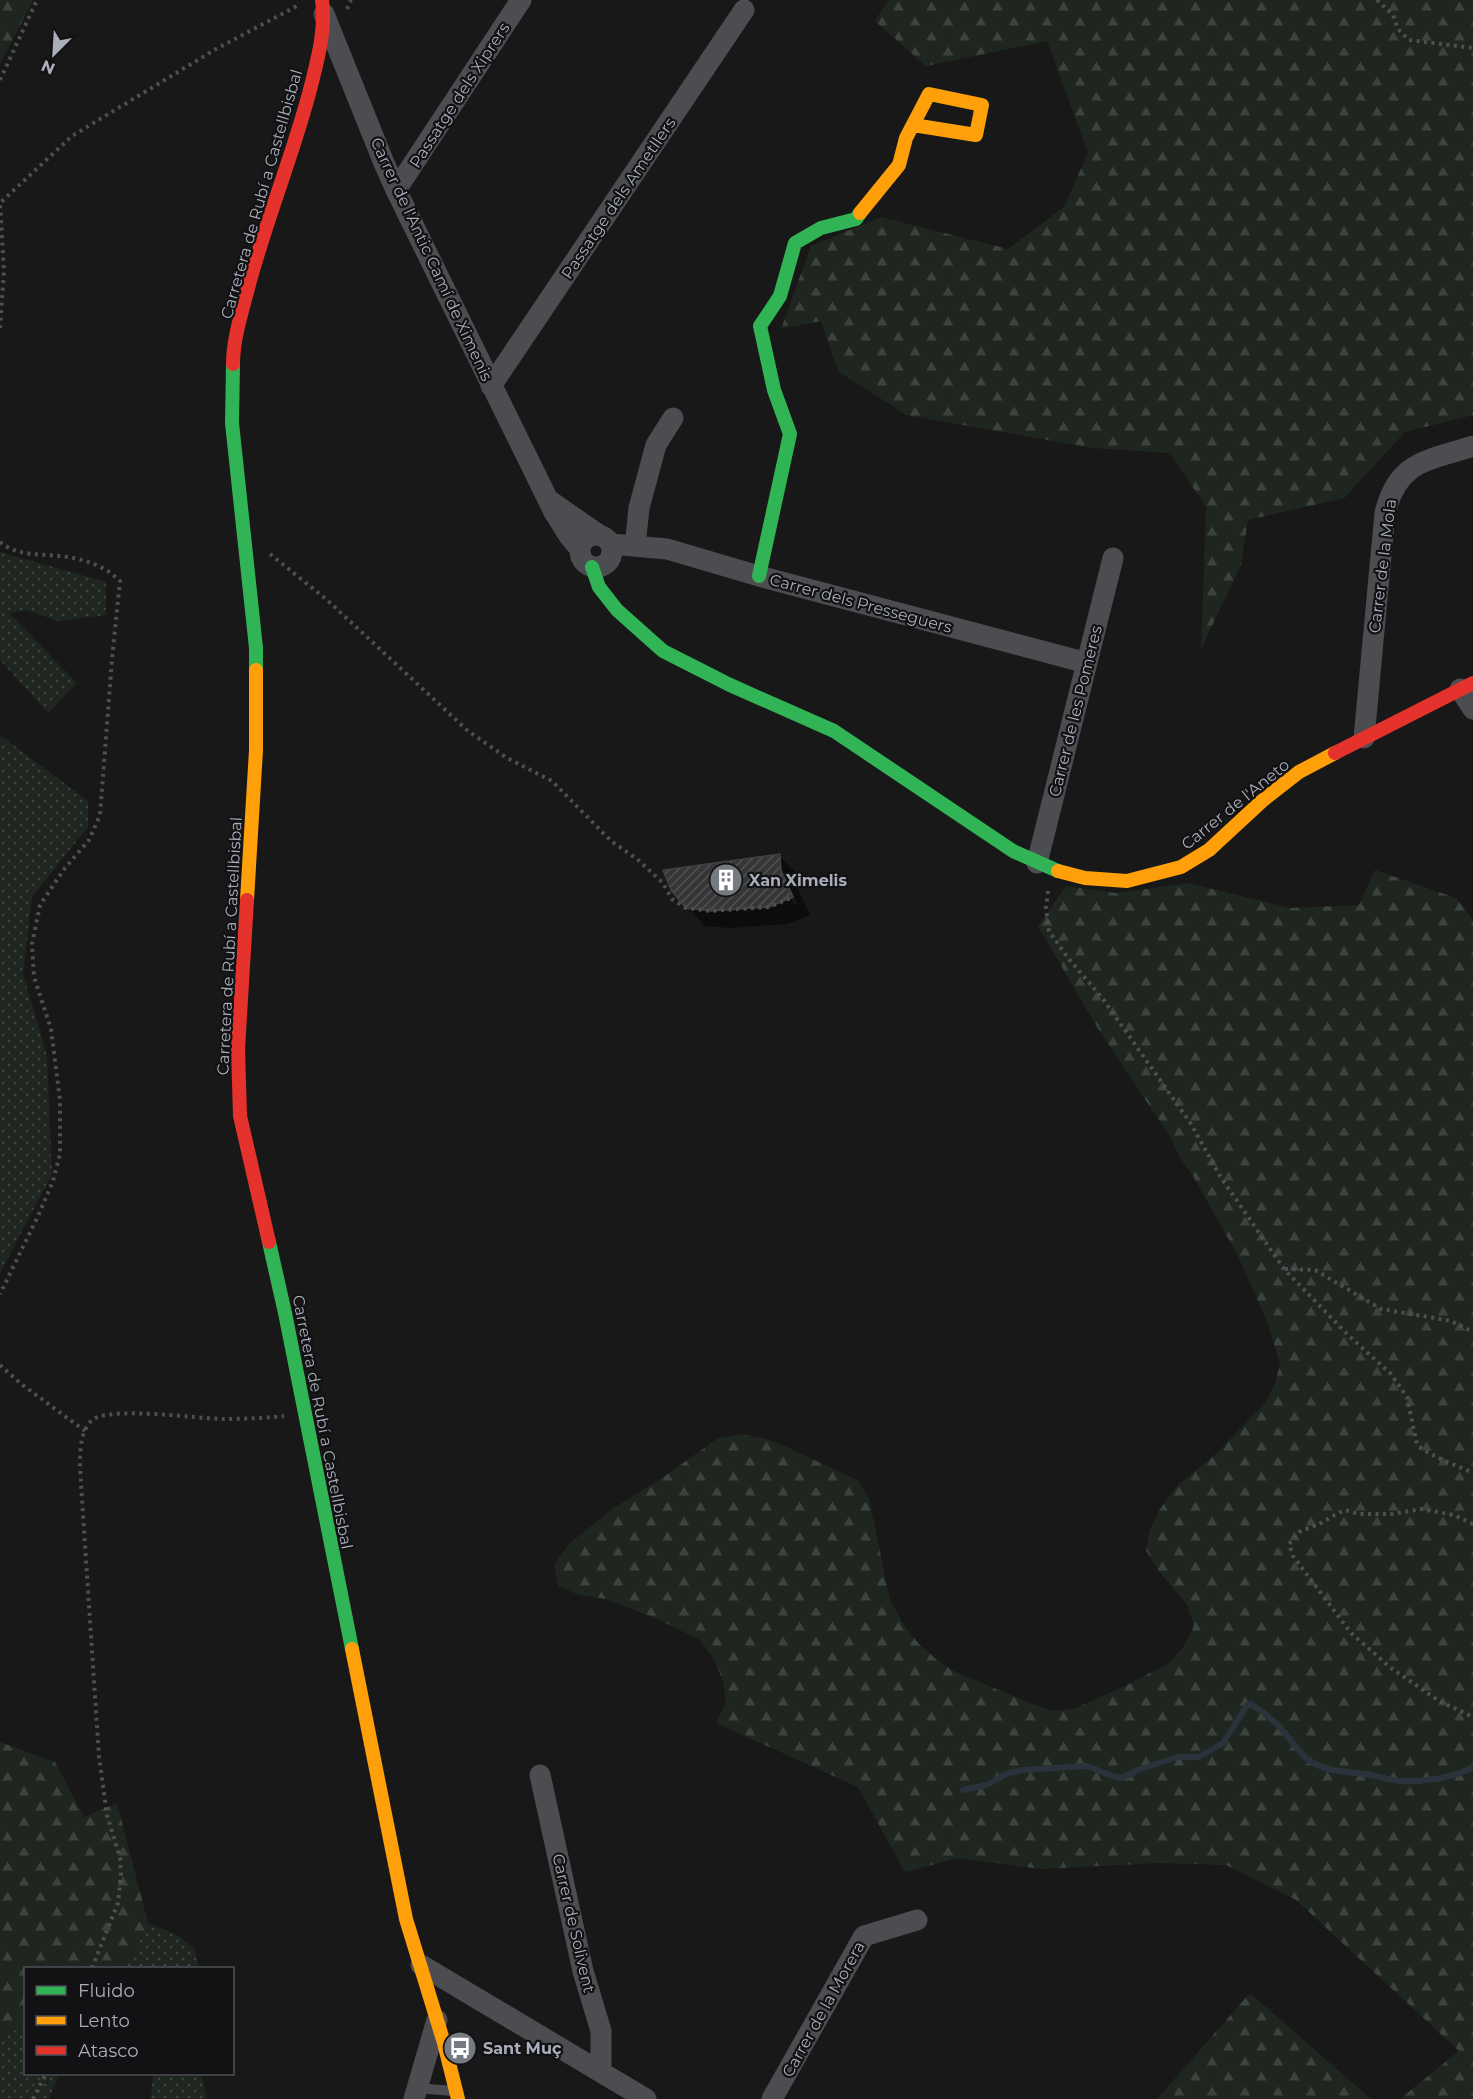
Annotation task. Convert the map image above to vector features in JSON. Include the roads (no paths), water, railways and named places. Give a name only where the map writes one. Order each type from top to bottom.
[{"type":"street","name":"Passatge dels Xiprers","points":[[396,190],[521,0]]},
{"type":"street","name":"Carrer de l'Antic Camí de Ximenis","points":[[323,7],[396,190],[559,520],[580,549],[584,562],[604,553],[550,500]]},
{"type":"street","name":"Carretera de Rubí a Castellbisbal","points":[[323,7],[319,52],[303,117],[254,266],[233,358],[232,423],[256,648],[256,750],[238,1049],[240,1116],[306,1414],[404,1908],[457,2095]]},
{"type":"street","name":"Passatge dels Ametllers","points":[[491,386],[744,10]]},
{"type":"street","points":[[759,576],[790,434],[774,390],[760,326],[780,296],[795,243],[821,228],[856,219],[898,165],[906,138],[929,94],[982,105],[975,135],[913,125]]},
{"type":"street","points":[[635,546],[639,508],[656,445],[673,418]]},
{"type":"street","name":"Carrer de la Mola","points":[[1364,738],[1385,513],[1390,493],[1412,467],[1473,446]]},
{"type":"street","name":"Carrer dels Presseguers","points":[[604,553],[626,553],[635,546],[667,549],[759,576],[1087,663]]},
{"type":"street","points":[[604,553],[611,602],[663,651],[730,685],[834,731],[1013,851],[1044,866]]},
{"type":"street","name":"Carrer de les Pomeres","points":[[1044,866],[1087,663],[1113,558]]},
{"type":"street","points":[[1466,686],[1473,709]]},
{"type":"street","name":"Carrer de l'Aneto","points":[[1044,866],[1085,878],[1127,881],[1181,867],[1209,850],[1262,801],[1299,772],[1466,686]]},
{"type":"street","name":"Carrer de Solivent","points":[[540,1775],[583,1971],[602,2031],[601,2072]]},
{"type":"street","name":"Carrer de la Morera","points":[[772,2099],[864,1936],[917,1920]]},
{"type":"street","points":[[421,1965],[646,2099]]},
{"type":"street","points":[[416,2094],[437,2020]]},
{"type":"lane","points":[[416,2094],[457,2095]]},
{"type":"waterway","points":[[963,1790],[987,1785],[1006,1774],[1022,1770],[1087,1766],[1122,1778],[1177,1757],[1199,1757],[1223,1743],[1247,1705],[1251,1704],[1278,1725],[1307,1759],[1327,1769],[1410,1781],[1448,1777],[1473,1767]]},
{"type":"place","name":"Xan Ximelis","points":[[726,880]]},
{"type":"place","name":"Sant Muç","points":[[460,2048]]}]
